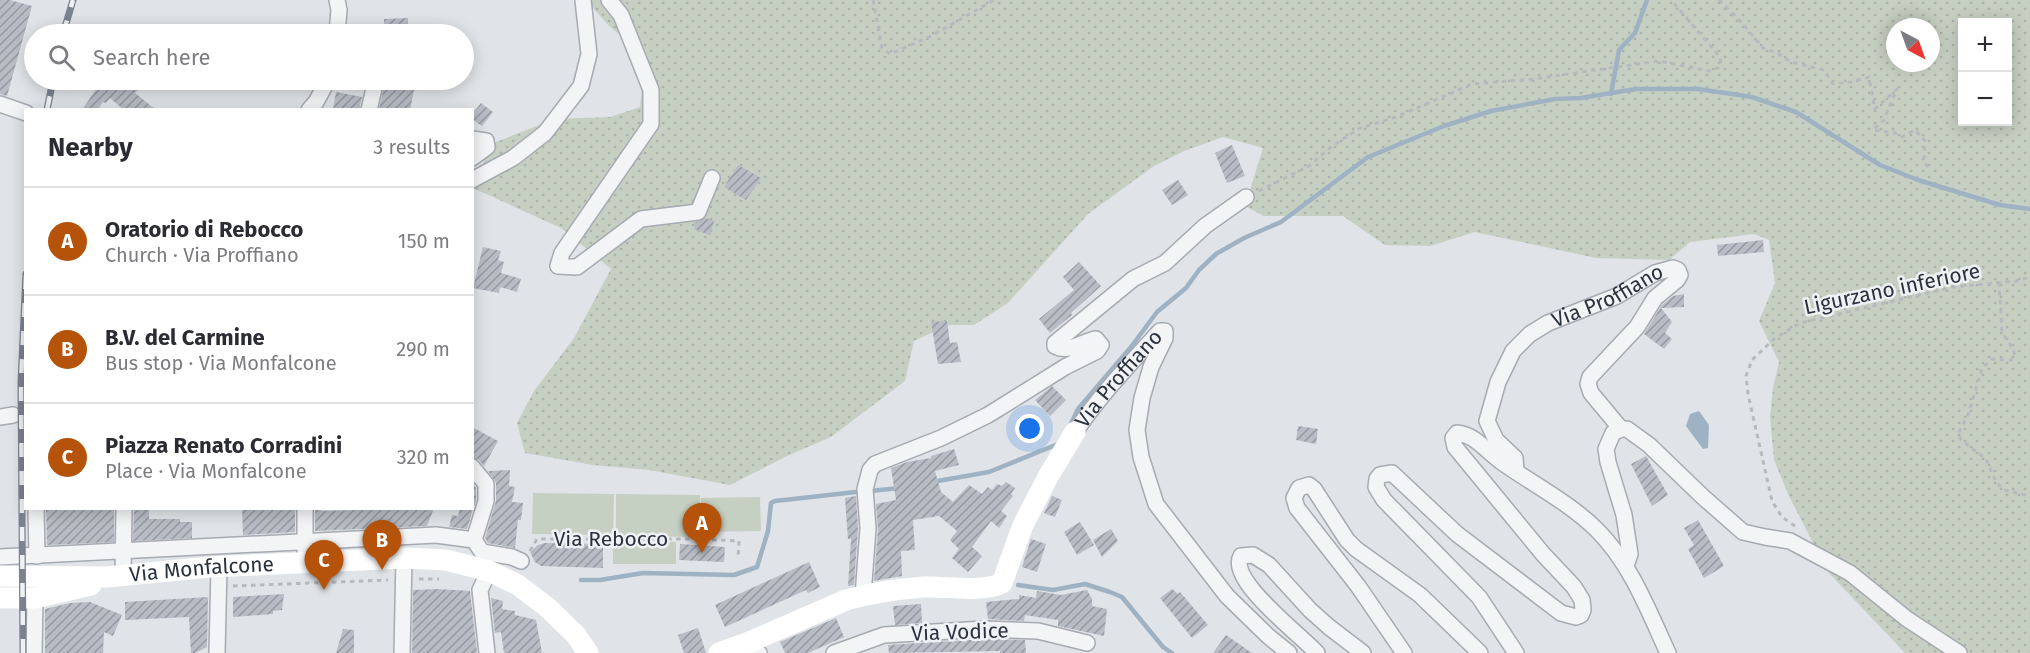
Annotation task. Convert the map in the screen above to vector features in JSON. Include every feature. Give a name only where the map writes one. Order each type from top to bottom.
[{"type":"main road","name":"Via Proffiano","points":[[719,653],[753,648],[846,600],[924,587],[991,587],[1002,583],[1023,525],[1048,475],[1075,432]]},
{"type":"main road","name":"Via Monfalcone","points":[[0,576],[219,577],[306,552],[446,560],[489,571],[518,585],[547,607],[576,635],[588,653]]},
{"type":"main road","name":"Via Monfalcone","points":[[0,598],[34,598],[81,589],[108,577]]},
{"type":"street","points":[[337,0],[338,24]]},
{"type":"street","points":[[474,179],[513,158],[545,133],[581,86],[589,54],[583,0]]},
{"type":"street","points":[[609,0],[621,15],[651,90],[651,124],[562,253],[558,266],[577,267],[641,219],[699,212],[711,178]]},
{"type":"street","points":[[311,108],[323,90]]},
{"type":"street","points":[[369,108],[374,90]]},
{"type":"street","points":[[0,104],[24,112]]},
{"type":"street","points":[[474,139],[486,141],[487,147],[474,157]]},
{"type":"street","name":"Via Proffiano","points":[[863,596],[868,528],[865,489],[870,470],[875,464],[941,438],[988,415],[1065,367],[1097,351],[1101,345],[1096,339],[1068,349],[1059,349],[1055,343],[1133,279],[1165,263],[1205,226],[1246,197]]},
{"type":"street","name":"Via Proffiano","points":[[1516,471],[1515,458],[1496,440],[1487,421],[1498,382],[1513,351],[1530,334],[1548,323],[1617,296],[1654,273],[1673,268],[1678,270],[1680,275],[1677,280],[1655,298],[1637,327],[1590,377],[1588,384],[1592,393],[1621,429]]},
{"type":"street","name":"Via Proffiano","points":[[1075,432],[1110,386],[1161,331],[1165,331],[1165,338],[1151,367],[1142,398],[1137,430],[1141,457],[1152,494],[1163,513],[1227,596],[1289,653]]},
{"type":"street","name":"Via Proffiano","points":[[1626,566],[1630,554],[1624,514],[1606,449],[1613,434],[1621,429],[1627,429],[1649,445],[1743,532],[1790,541],[1850,573],[1907,619],[1959,653]]},
{"type":"street","name":"Via Proffiano","points":[[1516,653],[1479,597],[1384,500],[1376,487],[1380,475],[1392,473],[1457,534],[1561,613],[1579,617],[1583,605],[1574,587],[1536,547],[1455,447],[1454,435],[1461,433],[1470,436],[1502,463],[1590,523],[1626,566],[1668,653]]},
{"type":"street","points":[[474,469],[486,484],[486,501],[474,540]]},
{"type":"street","points":[[1404,653],[1358,586],[1297,508],[1294,498],[1299,488],[1309,485],[1314,489],[1347,540],[1356,549],[1420,595],[1480,653]]},
{"type":"street","points":[[36,510],[37,556]]},
{"type":"street","points":[[108,577],[124,552],[124,510]]},
{"type":"street","points":[[305,510],[306,552]]},
{"type":"street","points":[[0,557],[124,552],[306,552],[436,536],[474,540]]},
{"type":"street","points":[[474,540],[482,552],[512,556],[521,561]]},
{"type":"street","points":[[1317,653],[1266,606],[1239,566],[1241,556],[1253,555],[1269,565],[1310,610],[1363,653]]},
{"type":"street","points":[[402,653],[404,558]]},
{"type":"street","points":[[487,653],[480,590],[489,571]]},
{"type":"street","points":[[217,653],[219,577]]},
{"type":"street","points":[[34,598],[34,653]]},
{"type":"street","name":"Via Vodice","points":[[834,653],[884,635],[984,629],[1038,631],[1087,643]]},
{"type":"path","points":[[873,0],[882,48],[890,54],[931,36],[994,0]]},
{"type":"path","points":[[1246,197],[1309,166],[1331,147],[1360,128],[1396,117],[1472,84],[1533,79],[1659,61],[1709,71],[1718,68],[1721,63],[1720,57],[1671,0]]},
{"type":"path","points":[[1719,0],[1744,24],[1763,48],[1777,52],[1791,62],[1824,69],[1833,84],[1851,82],[1869,76],[1875,109],[1897,89],[1884,120],[1873,130],[1895,133],[1902,137],[1915,130],[1925,141],[1924,162],[1929,167]]},
{"type":"path","name":"Ligurzano inferiore","points":[[1790,541],[1796,529],[1777,511],[1772,501],[1748,394],[1746,376],[1752,360],[1774,339],[1800,323],[1953,287],[2016,281],[2030,277]]},
{"type":"path","points":[[1999,281],[2002,332],[2015,356],[2011,360],[1992,359],[1982,368],[1968,415],[1958,434],[1961,440],[1986,459],[1996,482],[2004,490],[2030,494]]},
{"type":"path","name":"Via Rebocco","points":[[537,539],[739,541],[738,558]]},
{"type":"path","points":[[219,577],[445,579]]},
{"type":"green space","points":[[586,0],[2030,0],[2030,653],[1905,653],[1828,572],[1788,494],[1774,460],[1770,417],[1779,362],[1759,321],[1775,283],[1769,240],[1754,234],[1690,242],[1669,260],[1596,258],[1475,232],[1430,246],[1385,245],[1343,216],[1264,216],[1245,206],[1263,148],[1223,137],[1184,151],[1154,166],[1088,214],[1008,303],[974,325],[949,325],[914,341],[905,381],[831,437],[730,485],[649,470],[593,465],[525,453],[517,423],[534,391],[574,338],[611,269],[561,228],[474,188],[474,186],[491,144],[554,119],[610,117],[640,107],[645,54],[609,26]]},
{"type":"green space","points":[[533,493],[614,494],[613,535],[532,534]]},
{"type":"green space","points":[[616,494],[700,495],[699,537],[616,536]]},
{"type":"green space","points":[[760,497],[761,531],[701,532],[701,498]]},
{"type":"green space","points":[[676,542],[676,564],[613,564],[613,543]]},
{"type":"water","points":[[1699,411],[1709,425],[1708,448],[1703,449],[1686,426],[1690,414]]},
{"type":"building","points":[[0,0],[10,0],[32,6],[27,24],[24,24],[24,35],[7,96],[0,94]]},
{"type":"building","points":[[408,18],[408,24],[384,24],[384,19]]},
{"type":"building","points":[[95,90],[138,90],[135,93],[154,108],[122,108],[110,98],[98,108],[83,108]]},
{"type":"building","points":[[383,90],[414,90],[410,108],[379,108]]},
{"type":"building","points":[[336,92],[362,97],[359,108],[333,108]]},
{"type":"building","points":[[481,103],[493,112],[482,126],[474,120],[474,112]]},
{"type":"building","points":[[1232,145],[1245,176],[1227,183],[1215,153]]},
{"type":"building","points":[[738,165],[761,178],[746,200],[724,187]]},
{"type":"building","points":[[1178,180],[1188,195],[1172,205],[1162,190]]},
{"type":"building","points":[[706,218],[714,221],[710,235],[694,229],[696,222]]},
{"type":"building","points":[[1763,240],[1764,252],[1718,256],[1717,245]]},
{"type":"building","points":[[483,247],[501,251],[498,260],[504,262],[501,273],[521,279],[517,292],[500,287],[499,293],[474,288]]},
{"type":"building","points":[[1079,262],[1101,286],[1050,333],[1039,319],[1074,290],[1063,277]]},
{"type":"building","points":[[1684,294],[1684,307],[1661,308],[1672,322],[1665,333],[1672,339],[1664,349],[1644,334],[1662,305],[1673,296]]},
{"type":"building","points":[[947,321],[950,343],[957,342],[961,362],[938,364],[931,322]]},
{"type":"building","points":[[1052,386],[1066,400],[1050,416],[1035,400]]},
{"type":"building","points":[[1298,426],[1318,429],[1316,444],[1296,440]]},
{"type":"building","points":[[474,428],[498,441],[484,466],[479,460],[474,459]]},
{"type":"building","points":[[954,449],[959,465],[935,471],[941,492],[953,502],[969,485],[982,494],[988,487],[992,490],[997,484],[1002,486],[1006,482],[1015,488],[1011,494],[1013,496],[1001,511],[1007,516],[999,528],[991,521],[972,547],[982,556],[968,572],[952,558],[959,549],[950,540],[957,531],[939,516],[913,520],[915,550],[901,551],[902,576],[874,581],[878,529],[876,504],[896,500],[891,468],[907,462],[931,458],[931,456]]},
{"type":"building","points":[[1646,456],[1668,495],[1652,506],[1631,464]]},
{"type":"building","points":[[510,470],[509,486],[515,487],[512,502],[523,503],[521,520],[518,520],[515,548],[488,543],[485,538],[496,501],[496,483],[488,471]]},
{"type":"building","points":[[474,486],[476,488],[474,506]]},
{"type":"building","points":[[856,496],[858,528],[854,585],[848,586],[851,539],[848,539],[845,498]]},
{"type":"building","points":[[1052,496],[1062,500],[1055,517],[1044,513]]},
{"type":"building","points":[[46,510],[114,510],[114,542],[47,545]]},
{"type":"building","points":[[134,510],[149,510],[149,519],[180,519],[180,522],[192,522],[192,538],[133,541]]},
{"type":"building","points":[[242,510],[295,510],[295,532],[243,535]]},
{"type":"building","points":[[315,510],[433,510],[427,526],[315,531]]},
{"type":"building","points":[[460,510],[473,510],[467,529],[449,527],[452,515],[458,516]]},
{"type":"building","points":[[1698,520],[1724,566],[1704,578],[1688,549],[1694,545],[1684,528]]},
{"type":"building","points":[[1080,522],[1094,545],[1077,555],[1064,532]]},
{"type":"building","points":[[1111,529],[1118,541],[1102,557],[1093,540]]},
{"type":"building","points":[[1031,539],[1046,544],[1037,572],[1022,567]]},
{"type":"building","points":[[545,543],[603,544],[603,568],[541,566],[535,562],[530,552],[538,545]]},
{"type":"building","points":[[680,544],[725,547],[724,562],[679,560]]},
{"type":"building","points":[[809,562],[820,587],[808,593],[806,590],[725,627],[715,605]]},
{"type":"building","points":[[1172,589],[1178,594],[1180,592],[1208,625],[1192,638],[1160,598]]},
{"type":"building","points":[[413,590],[470,591],[477,653],[412,653]]},
{"type":"building","points":[[1087,590],[1092,599],[1092,606],[1107,609],[1104,636],[1058,626],[1058,620],[1025,615],[1024,621],[988,619],[986,602],[1019,599],[1019,595],[1036,598],[1037,591],[1061,595]]},
{"type":"building","points":[[284,594],[282,610],[273,611],[273,614],[233,617],[233,597]]},
{"type":"building","points":[[208,597],[207,647],[195,653],[191,653],[189,617],[125,620],[125,602]]},
{"type":"building","points":[[491,598],[503,601],[502,609],[515,611],[515,615],[536,620],[542,653],[504,653],[501,632],[495,633]]},
{"type":"building","points":[[90,602],[122,615],[113,636],[104,632],[103,653],[45,653],[45,609],[70,603]]},
{"type":"building","points":[[921,604],[922,623],[895,625],[893,606]]},
{"type":"building","points":[[836,618],[844,637],[808,653],[785,653],[780,642]]},
{"type":"building","points":[[698,628],[706,653],[684,653],[678,635]]},
{"type":"building","points":[[343,629],[354,630],[354,653],[336,653]]},
{"type":"building","points":[[1226,635],[1252,653],[1213,653]]},
{"type":"building","points":[[984,639],[1025,640],[1026,653],[1000,653],[1000,651],[889,653],[888,645]]},
{"type":"waterway","points":[[1611,94],[1619,50],[1635,33],[1647,0]]},
{"type":"waterway","points":[[1069,428],[1078,409],[1131,347],[1157,312],[1186,288],[1199,270],[1216,254],[1244,238],[1281,222],[1368,157],[1444,126],[1491,111],[1555,99],[1581,98],[1636,89],[1698,89],[1752,97],[1796,112],[1880,165],[1918,180],[2000,205],[2030,209]]},
{"type":"waterway","points":[[932,482],[989,472],[1058,444]]},
{"type":"waterway","points":[[870,491],[900,488]]},
{"type":"waterway","points":[[581,580],[600,580],[643,573],[734,575],[757,567],[768,531],[771,503],[856,492]]},
{"type":"waterway","points":[[1018,585],[1053,590],[1085,584],[1122,597],[1163,647],[1172,653]]},
{"type":"railway","points":[[66,24],[73,0]]},
{"type":"railway","points":[[47,108],[51,90]]},
{"type":"railway","points":[[23,653],[21,382],[24,317]]},
{"type":"place","name":"Oratorio di Rebocco","points":[[702,553]]},
{"type":"place","name":"B.V. del Carmine","points":[[382,570]]},
{"type":"place","name":"Piazza Renato Corradini","points":[[324,590]]}]
